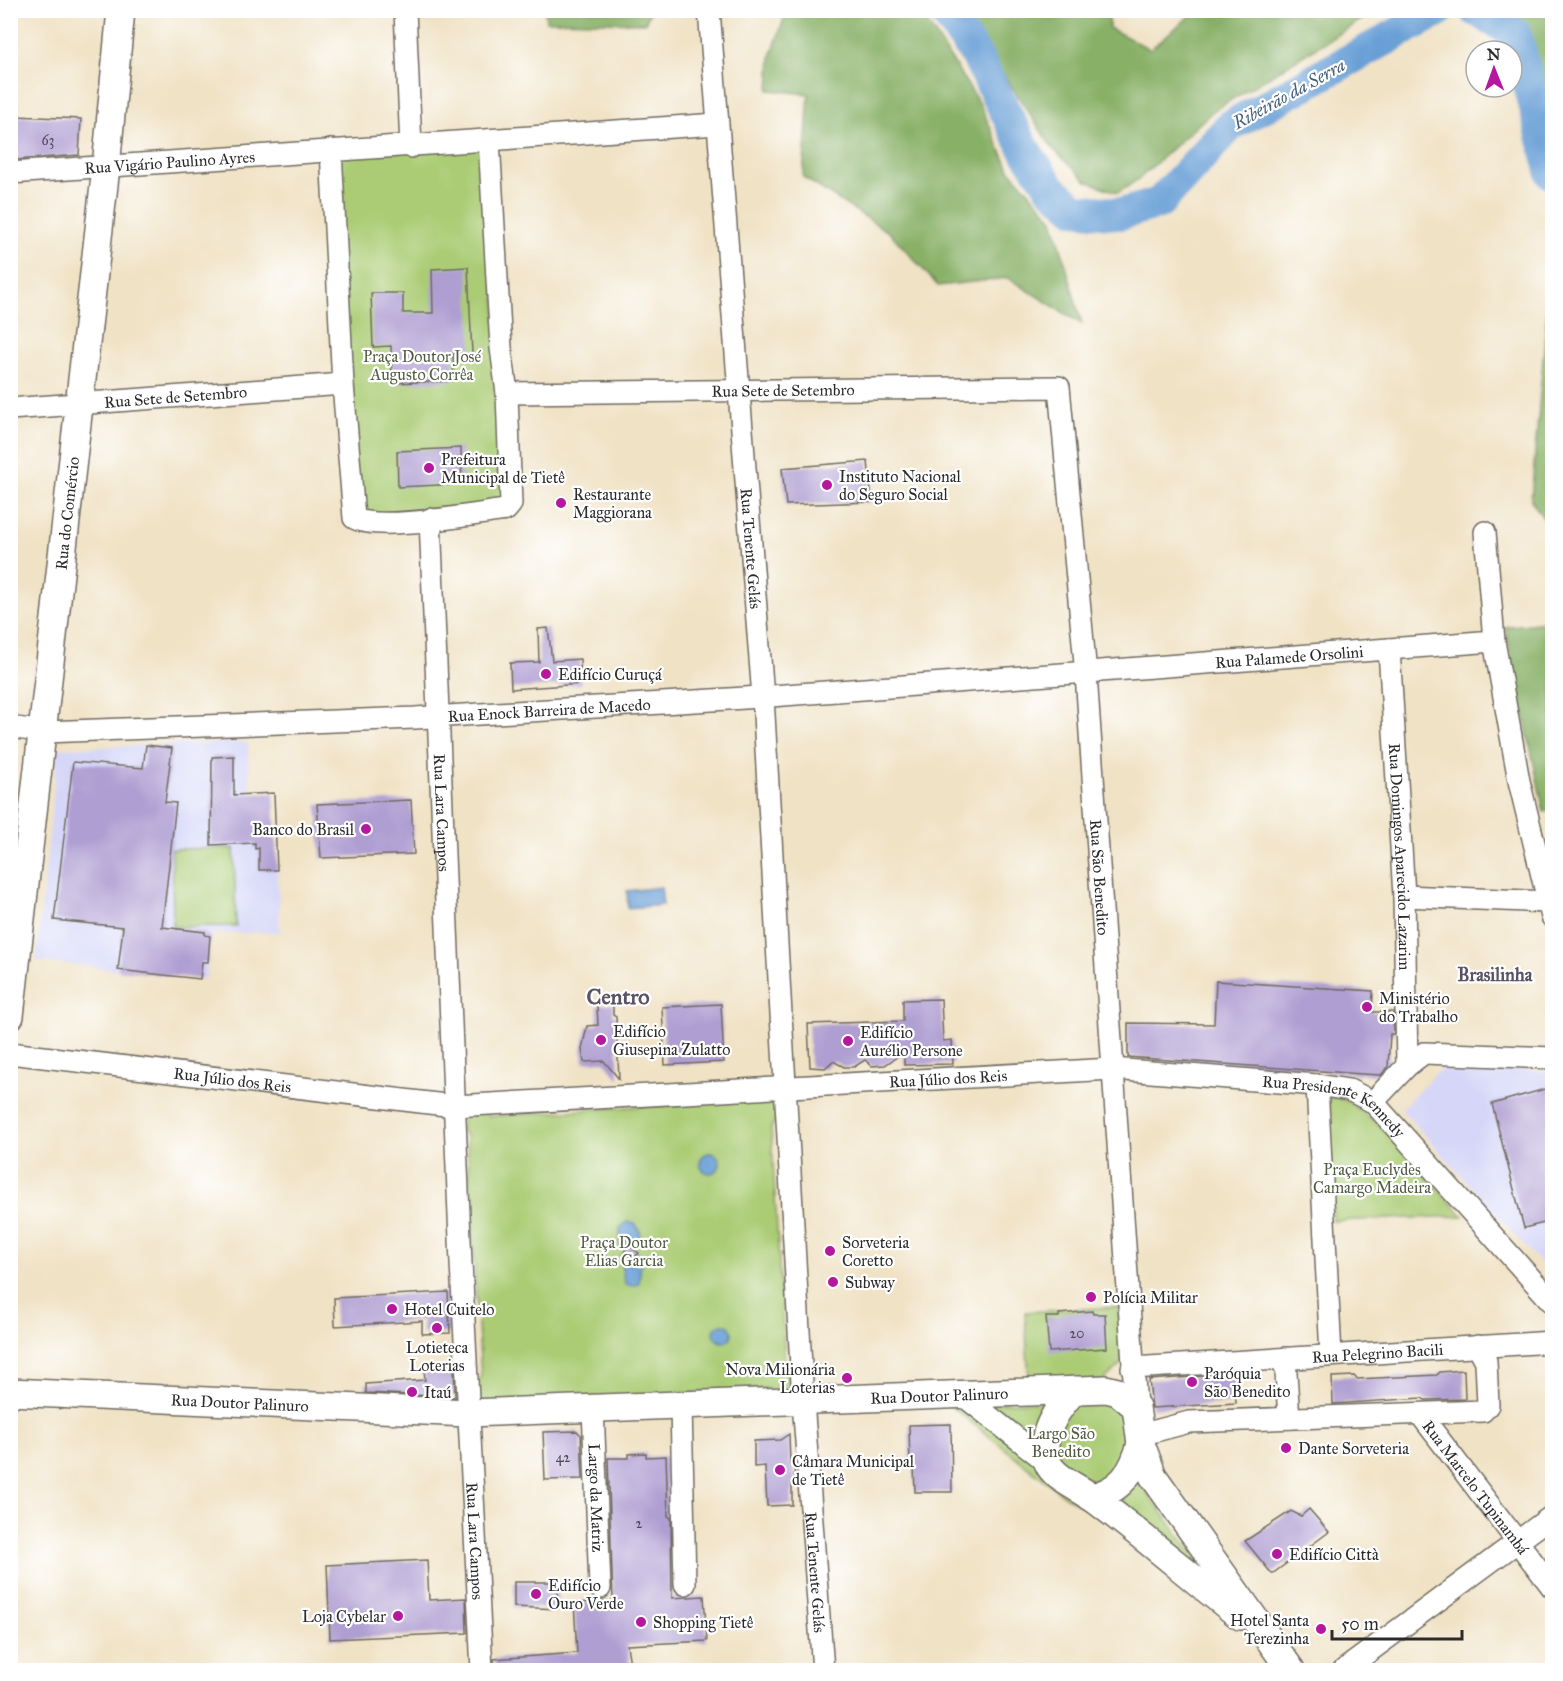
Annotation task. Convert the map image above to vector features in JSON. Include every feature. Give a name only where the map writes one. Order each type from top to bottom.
[{"type":"main road","name":"Rua do Comércio","points":[[10,1016],[44,732],[121,10]]},
{"type":"main road","points":[[1263,1635],[1091,1497],[1055,1472],[1048,1463],[1045,1447],[1053,1418],[1060,1406],[1075,1390],[1106,1389],[1118,1392],[1136,1407],[1140,1439],[1153,1476],[1263,1635],[1291,1671]]},
{"type":"main road","name":"Rua Doutor Palinuro","points":[[803,1401],[1075,1390]]},
{"type":"main road","name":"Rua Doutor Palinuro","points":[[10,1392],[468,1413]]},
{"type":"main road","points":[[468,1413],[803,1401]]},
{"type":"main road","points":[[1091,1497],[1108,1494],[1117,1488],[1135,1464],[1140,1439]]},
{"type":"street","points":[[405,10],[411,147]]},
{"type":"street","name":"Rua Tenente Gelás","points":[[709,10],[764,697],[785,1087]]},
{"type":"street","points":[[489,141],[501,348],[507,393],[511,504],[506,510],[430,519],[363,523],[354,518],[343,384],[331,150],[411,147],[489,141],[717,124]]},
{"type":"street","name":"Rua Vigário Paulino Ayres","points":[[10,173],[331,150]]},
{"type":"street","name":"Rua Sete de Setembro","points":[[10,409],[343,384]]},
{"type":"street","name":"Rua Sete de Setembro","points":[[507,393],[1059,387]]},
{"type":"street","name":"Rua São Benedito","points":[[1059,387],[1086,674],[1132,1368]]},
{"type":"street","name":"Rua Lara Campos","points":[[430,519],[454,1106]]},
{"type":"street","points":[[1404,896],[1551,909],[1519,781],[1494,641],[1485,532]]},
{"type":"street","name":"Rua Palamede Orsolini","points":[[1086,674],[1494,641]]},
{"type":"street","name":"Rua Domingos Aparecido Lazarim","points":[[1389,650],[1404,896],[1407,1066]]},
{"type":"street","name":"Rua Enock Barreira de Macedo","points":[[10,727],[44,732],[438,717],[1086,674]]},
{"type":"street","name":"Rua Júlio dos Reis","points":[[10,1053],[454,1106]]},
{"type":"street","points":[[1372,1102],[1407,1066],[1424,1053],[1552,1058]]},
{"type":"street","name":"Rua Presidente Kennedy","points":[[1112,1069],[1317,1085],[1348,1090],[1372,1102],[1552,1302]]},
{"type":"street","name":"Rua Júlio dos Reis","points":[[785,1087],[1112,1069]]},
{"type":"street","points":[[1317,1085],[1331,1355]]},
{"type":"street","points":[[468,1413],[454,1106],[785,1087],[803,1401]]},
{"type":"street","name":"Rua Pelegrino Bacili","points":[[1132,1368],[1552,1342]]},
{"type":"street","points":[[1140,1439],[1189,1422],[1478,1412],[1486,1408],[1486,1361],[1478,1346]]},
{"type":"street","points":[[1285,1358],[1289,1419]]},
{"type":"street","points":[[1106,1389],[1132,1368]]},
{"type":"street","points":[[1132,1368],[1136,1407]]},
{"type":"street","points":[[960,1393],[1048,1463]]},
{"type":"street","name":"Rua Tenente Gelás","points":[[803,1401],[823,1671]]},
{"type":"street","points":[[681,1405],[685,1584]]},
{"type":"street","name":"Largo da Matriz","points":[[593,1408],[600,1588]]},
{"type":"street","name":"Rua Lara Campos","points":[[468,1413],[482,1671]]},
{"type":"street","name":"Rua Marcelo Tupinambá","points":[[1420,1414],[1552,1587]]},
{"type":"street","points":[[1344,1671],[1552,1516]]},
{"type":"shaded area","points":[[248,742],[250,794],[274,793],[280,932],[211,934],[206,979],[36,961],[58,748]]},
{"type":"shaded area","points":[[1448,1065],[1552,1071],[1552,1276],[1401,1109],[1441,1068]]},
{"type":"green space","points":[[545,10],[650,11],[645,23],[546,21]]},
{"type":"green space","points":[[816,10],[920,11],[980,104],[1009,169],[1053,219],[1082,324],[1008,278],[938,286],[890,233],[803,177],[809,94],[769,90],[771,56],[785,16],[815,14]]},
{"type":"green space","points":[[961,11],[1109,11],[1109,28],[1150,49],[1196,11],[1376,11],[1213,111],[1140,178],[1118,193],[1087,181],[1053,149]]},
{"type":"green space","points":[[1516,11],[1552,11],[1552,106]]},
{"type":"green space","name":"Praça Doutor José Augusto Corrêa","points":[[486,147],[508,504],[356,516],[334,155]]},
{"type":"green space","points":[[1549,291],[1552,292],[1552,564],[1546,522],[1531,500]]},
{"type":"green space","points":[[1552,621],[1552,810],[1544,812],[1505,627]]},
{"type":"green space","points":[[234,848],[236,926],[173,927],[172,849]]},
{"type":"green space","name":"Praça Doutor Elias Garcia","points":[[776,1096],[777,1118],[771,1128],[785,1364],[792,1373],[793,1388],[479,1403],[476,1384],[481,1377],[467,1137],[461,1130],[464,1112],[482,1111],[490,1116]]},
{"type":"green space","name":"Praça Euclydes Camargo Madeira","points":[[1328,1097],[1346,1100],[1381,1126],[1463,1216],[1333,1221]]},
{"type":"green space","points":[[1119,1307],[1122,1363],[1103,1381],[1029,1385],[1025,1312]]},
{"type":"green space","name":"Largo São Benedito","points":[[1106,1400],[1127,1411],[1140,1465],[1139,1482],[1211,1578],[1065,1496],[948,1404]]},
{"type":"water","points":[[661,887],[663,905],[628,908],[627,891]]},
{"type":"water","points":[[706,1153],[714,1153],[720,1159],[720,1167],[714,1173],[706,1173],[700,1167],[700,1159]]},
{"type":"water","points":[[627,1222],[635,1223],[640,1231],[640,1243],[620,1244],[620,1228]]},
{"type":"water","points":[[641,1263],[639,1283],[633,1286],[625,1284],[621,1264]]},
{"type":"water","points":[[719,1324],[727,1324],[732,1329],[730,1340],[719,1342],[714,1337],[714,1329]]},
{"type":"building","points":[[16,116],[81,119],[79,155],[14,160]]},
{"type":"building","points":[[468,267],[472,354],[453,354],[454,381],[392,383],[391,346],[373,347],[371,293],[403,293],[403,313],[433,313],[432,269]]},
{"type":"building","name":"Prefeitura Municipal de Tietê","points":[[461,448],[462,484],[398,487],[397,451]]},
{"type":"building","name":"Instituto Nacional do Seguro Social","points":[[868,461],[872,502],[786,505],[782,468]]},
{"type":"building","name":"Edifício Curuçá","points":[[548,628],[552,661],[580,659],[581,684],[511,689],[510,663],[539,662],[538,629]]},
{"type":"building","points":[[146,745],[172,748],[165,802],[176,803],[162,927],[205,932],[205,935],[210,936],[208,962],[202,962],[200,979],[118,970],[123,927],[54,920],[73,762],[143,768]]},
{"type":"building","points":[[234,756],[234,795],[274,793],[277,870],[259,870],[259,848],[255,849],[255,843],[211,845],[212,757]]},
{"type":"building","name":"Banco do Brasil","points":[[411,800],[414,854],[321,858],[317,804]]},
{"type":"building","points":[[1216,981],[1373,991],[1372,1012],[1393,1012],[1394,1034],[1390,1034],[1388,1067],[1381,1075],[1128,1057],[1128,1023],[1214,1024]]},
{"type":"building","points":[[941,999],[943,1041],[952,1040],[953,1064],[904,1065],[904,1052],[885,1065],[872,1066],[865,1060],[854,1067],[844,1067],[833,1061],[825,1068],[810,1067],[808,1024],[903,1021],[903,1000]]},
{"type":"building","name":"Edifício Giusepina Zulatto","points":[[613,1004],[613,1015],[616,1017],[619,1079],[604,1061],[584,1062],[582,1049],[587,1026],[598,1025],[597,1005]]},
{"type":"building","points":[[721,1004],[724,1062],[665,1065],[662,1007]]},
{"type":"building","points":[[1552,1087],[1552,1221],[1524,1228],[1492,1104]]},
{"type":"building","points":[[628,1245],[639,1253],[631,1262],[623,1254]]},
{"type":"building","name":"Hotel Cuitelo","points":[[448,1292],[450,1333],[422,1334],[422,1321],[335,1326],[334,1298]]},
{"type":"building","points":[[1092,1311],[1093,1314],[1105,1314],[1107,1348],[1049,1352],[1046,1317]]},
{"type":"building","name":"Itaú","points":[[454,1368],[455,1397],[366,1393],[366,1384],[425,1380],[424,1369]]},
{"type":"building","points":[[1464,1370],[1465,1399],[1425,1400],[1422,1398],[1333,1404],[1332,1377],[1354,1376],[1357,1379],[1437,1375],[1440,1372]]},
{"type":"building","name":"Paróquia São Benedito","points":[[1234,1374],[1236,1403],[1152,1408],[1149,1380]]},
{"type":"building","points":[[951,1424],[952,1492],[915,1492],[914,1467],[910,1467],[909,1425]]},
{"type":"building","points":[[577,1431],[581,1435],[583,1479],[545,1480],[543,1432]]},
{"type":"building","name":"Câmara Municipal de Tietê","points":[[789,1434],[790,1464],[794,1464],[795,1483],[792,1483],[792,1505],[767,1506],[765,1466],[754,1467],[754,1441],[780,1440]]},
{"type":"building","points":[[646,1453],[646,1457],[666,1456],[668,1516],[671,1518],[672,1598],[704,1596],[707,1641],[627,1645],[631,1671],[495,1671],[494,1659],[577,1653],[574,1603],[613,1601],[608,1458],[629,1458],[629,1454]]},
{"type":"building","name":"Edifício Città","points":[[1309,1509],[1329,1532],[1272,1574],[1245,1541],[1291,1511],[1301,1516]]},
{"type":"building","name":"Loja Cybelar","points":[[427,1560],[429,1600],[466,1598],[467,1633],[330,1639],[327,1565]]},
{"type":"building","name":"Edifício Ouro Verde","points":[[514,1582],[557,1582],[558,1609],[514,1607]]},
{"type":"waterway","name":"Ribeirão da Serra","points":[[943,10],[976,55],[1025,150],[1051,188],[1075,209],[1121,214],[1159,203],[1231,125],[1440,10]]},
{"type":"waterway","name":"Ribeirão da Serra","points":[[1475,10],[1516,34],[1552,174]]},
{"type":"place","name":"Prefeitura Municipal de Tietê","points":[[429,468]]},
{"type":"place","name":"Instituto Nacional do Seguro Social","points":[[827,485]]},
{"type":"place","name":"Restaurante Maggiorana","points":[[561,503]]},
{"type":"place","name":"Edifício Curuçá","points":[[546,674]]},
{"type":"place","name":"Banco do Brasil","points":[[366,829]]},
{"type":"place","name":"Ministério do Trabalho","points":[[1367,1007]]},
{"type":"place","name":"Edifício Giusepina Zulatto","points":[[601,1040]]},
{"type":"place","name":"Edifício Aurélio Persone","points":[[848,1041]]},
{"type":"place","name":"Sorveteria Coretto","points":[[830,1251]]},
{"type":"place","name":"Subway","points":[[833,1282]]},
{"type":"place","name":"Polícia Militar","points":[[1091,1297]]},
{"type":"place","name":"Hotel Cuitelo","points":[[392,1309]]},
{"type":"place","name":"Lotieteca Loterias","points":[[437,1328]]},
{"type":"place","name":"Nova Milionária Loterias","points":[[847,1378]]},
{"type":"place","name":"Paróquia São Benedito","points":[[1192,1382]]},
{"type":"place","name":"Itaú","points":[[412,1392]]},
{"type":"place","name":"Dante Sorveteria","points":[[1286,1448]]},
{"type":"place","name":"Câmara Municipal de Tietê","points":[[780,1470]]},
{"type":"place","name":"Edifício Città","points":[[1277,1554]]},
{"type":"place","name":"Edifício Ouro Verde","points":[[536,1594]]},
{"type":"place","name":"Loja Cybelar","points":[[398,1616]]},
{"type":"place","name":"Shopping Tietê","points":[[641,1622]]},
{"type":"place","name":"Hotel Santa Terezinha","points":[[1321,1629]]},
{"type":"district","name":"Brasilinha","points":[[1495,975]]},
{"type":"district","name":"Centro","points":[[618,996]]}]
